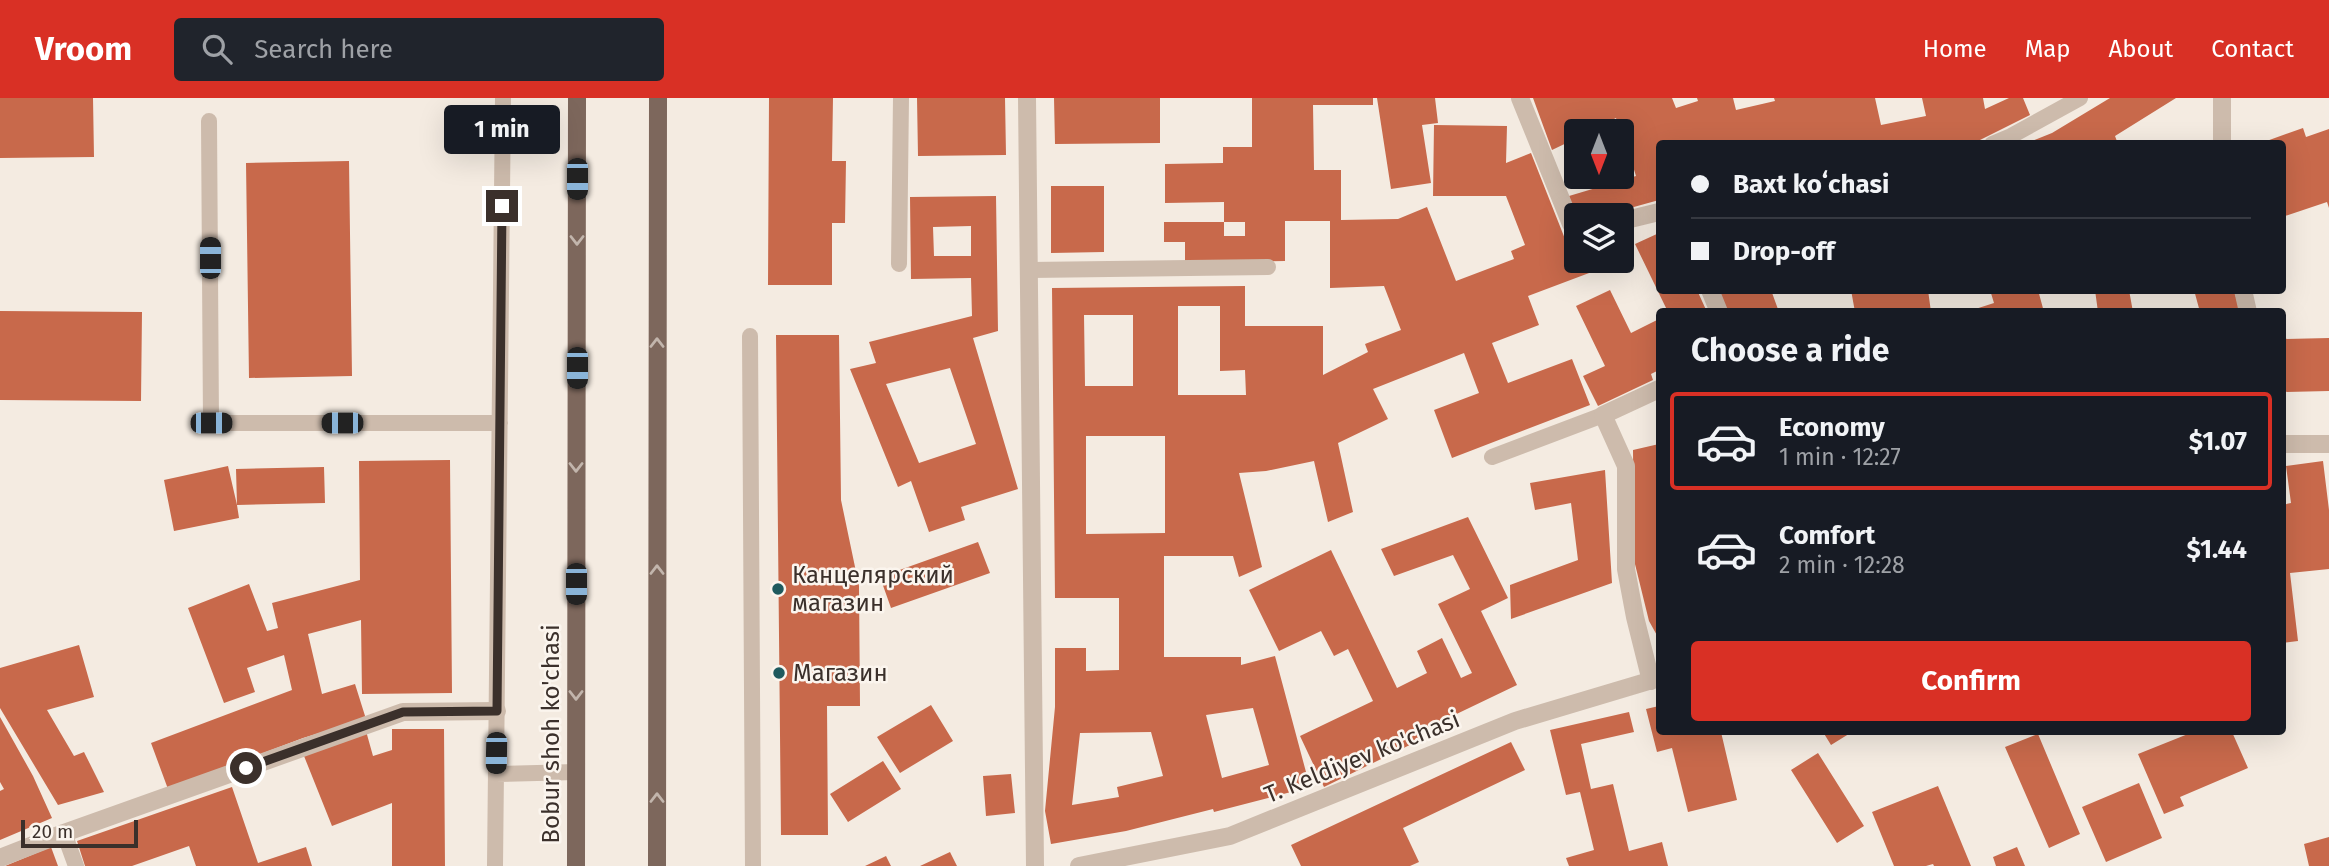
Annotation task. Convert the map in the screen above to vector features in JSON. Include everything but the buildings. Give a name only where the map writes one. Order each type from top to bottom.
[{"type":"main road","name":"Bobur shoh ko'chasi","points":[[576,866],[577,98]]},
{"type":"main road","points":[[657,866],[658,98]]},
{"type":"street","points":[[1027,98],[1035,866]]},
{"type":"street","points":[[1520,98],[1564,207]]},
{"type":"street","points":[[2222,98],[2222,140]]},
{"type":"street","points":[[1634,219],[1656,213]]},
{"type":"street","points":[[1655,679],[1635,617],[1626,569],[1626,466],[1603,415],[1656,390]]},
{"type":"street","points":[[2286,444],[2329,444]]},
{"type":"street","name":"T. Keldiyev ko'chasi","points":[[1079,866],[1230,836],[1515,721],[1655,679]]},
{"type":"street","points":[[0,858],[403,712],[497,711]]},
{"type":"lane","points":[[495,866],[503,98]]},
{"type":"lane","points":[[899,264],[901,98]]},
{"type":"lane","points":[[2002,140],[2080,98]]},
{"type":"lane","points":[[209,121],[211,423],[500,423]]},
{"type":"lane","points":[[1030,270],[1268,267]]},
{"type":"lane","points":[[750,336],[753,866]]},
{"type":"lane","points":[[1492,457],[1603,415]]},
{"type":"lane","points":[[496,774],[576,772]]},
{"type":"lane","points":[[64,833],[76,866]]},
{"type":"place","name":"Канцелярский магазин","points":[[778,589]]},
{"type":"place","name":"Магазин","points":[[779,673]]},
{"type":"route","points":[[246,768],[403,712],[497,711],[502,206]]}]
